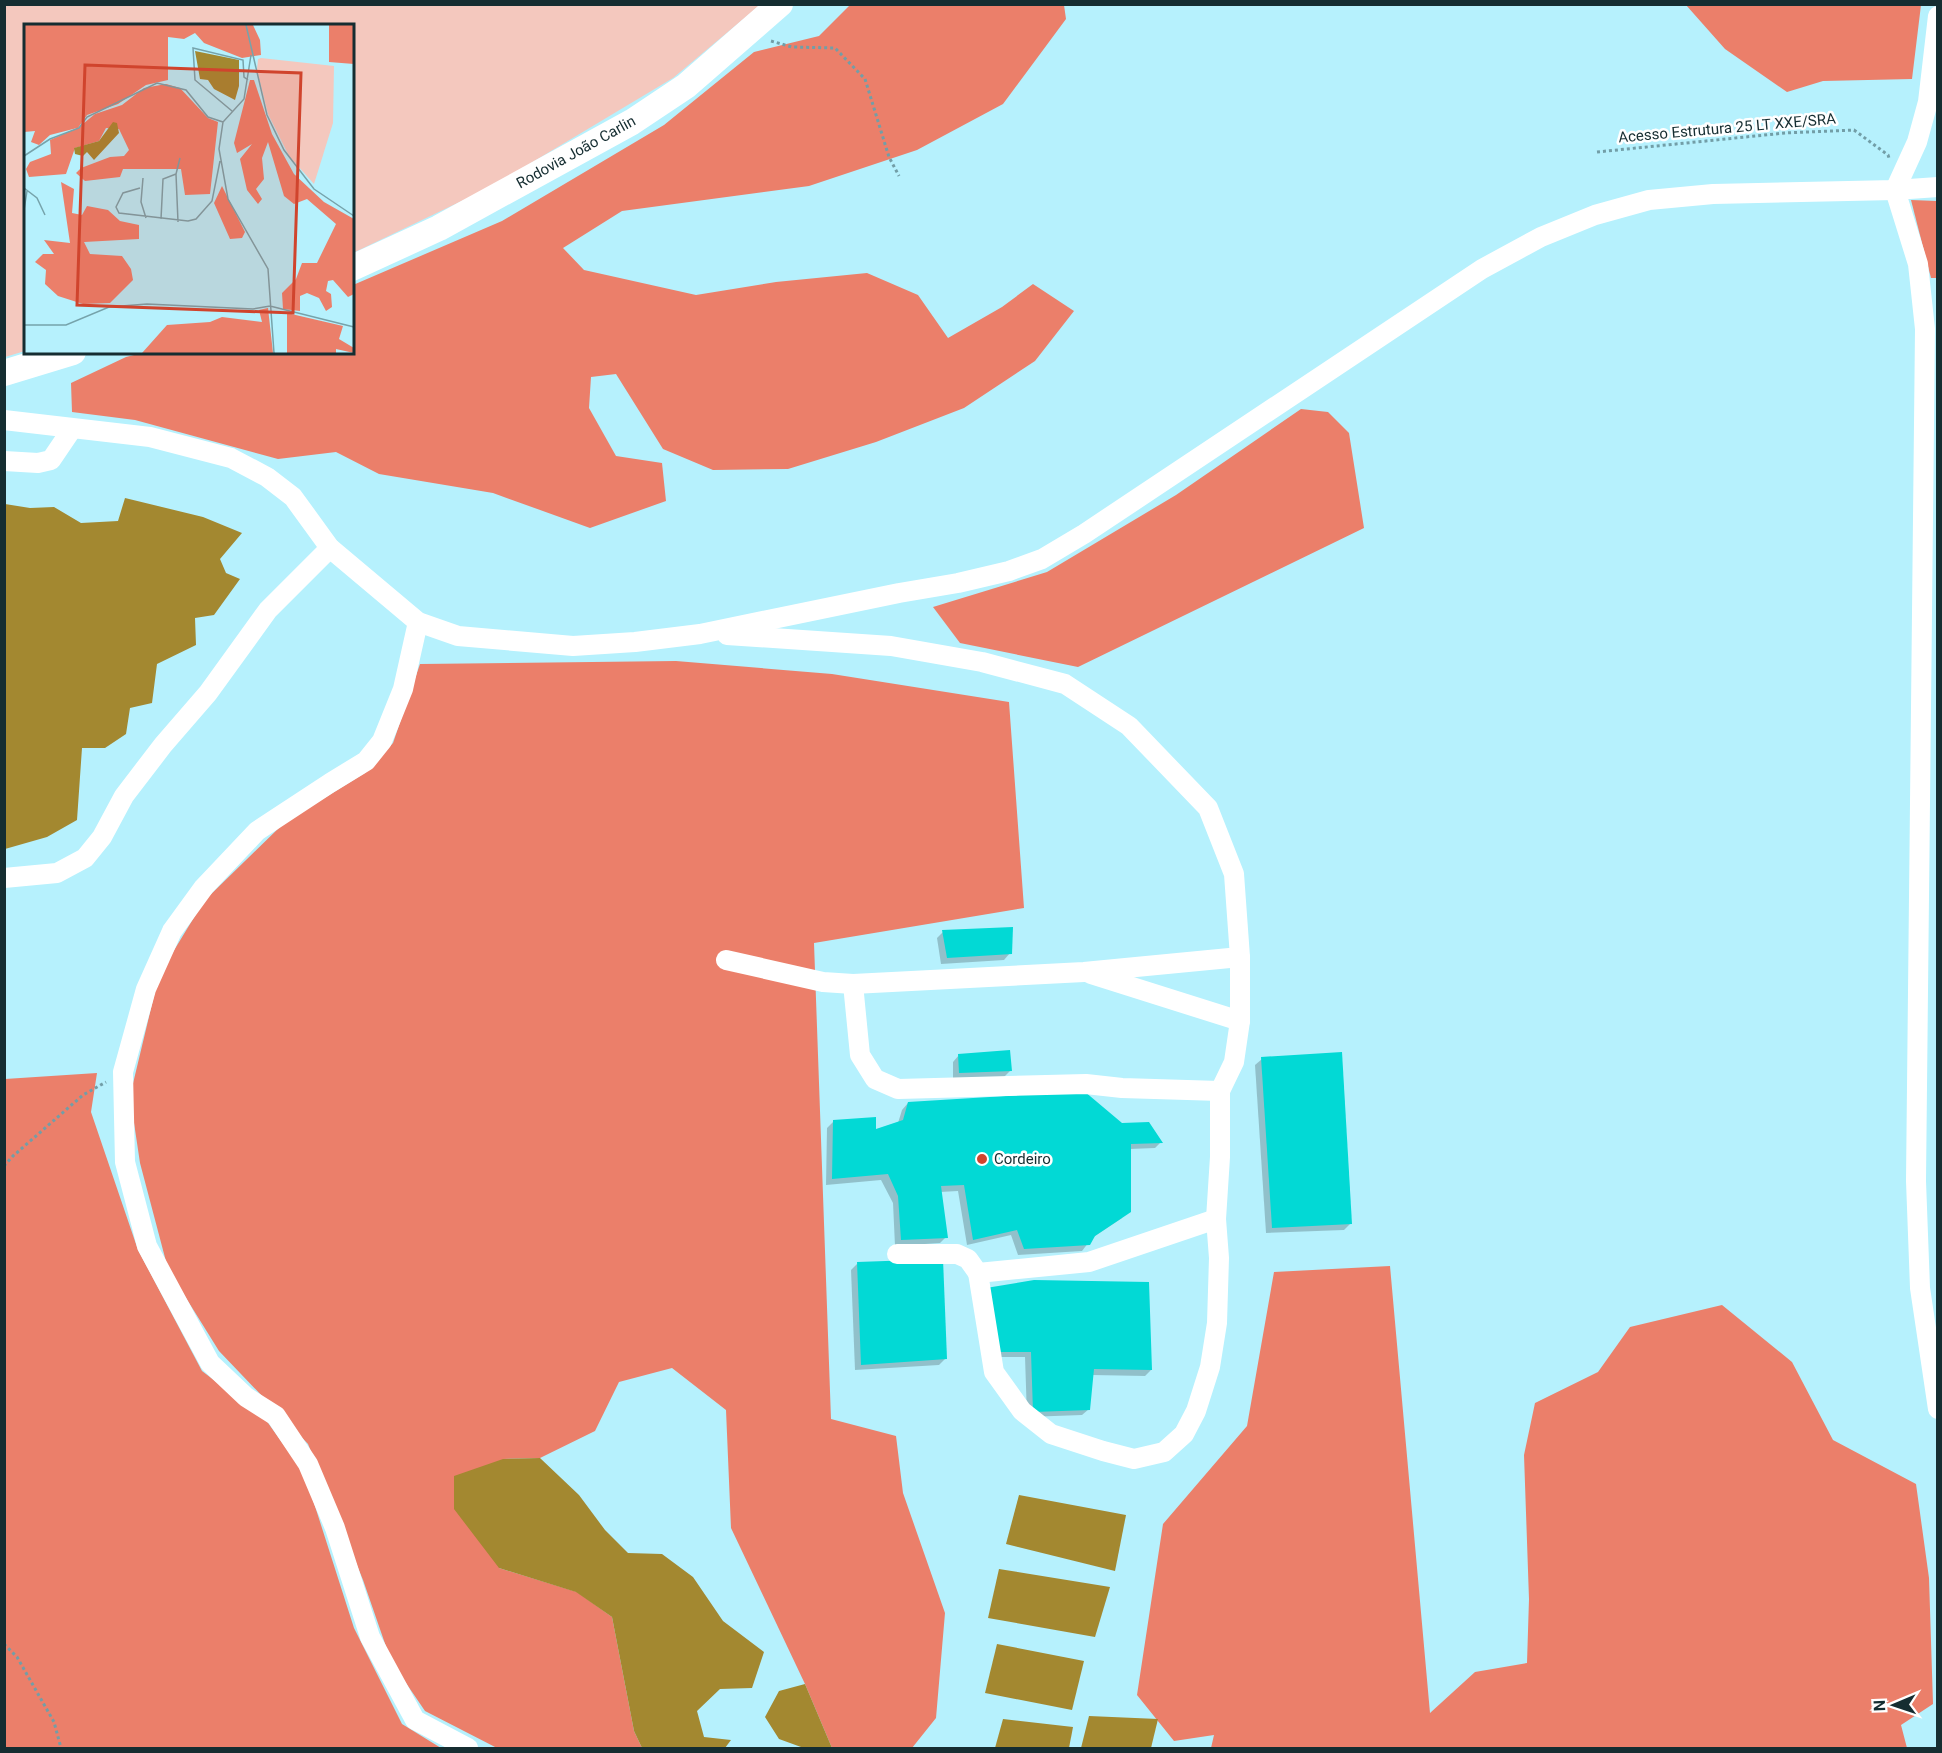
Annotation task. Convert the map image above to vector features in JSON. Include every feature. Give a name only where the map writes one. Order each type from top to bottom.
[{"type":"main road","name":"Rodovia João Carlin","points":[[354,267],[439,228],[632,122],[686,86],[780,4]]},
{"type":"main road","points":[[4,373],[67,354]]},
{"type":"street","points":[[1938,16],[1928,102],[1917,142],[1895,190],[1918,264],[1925,329],[1916,1181],[1920,1288],[1938,1409]]},
{"type":"street","points":[[4,420],[150,437],[231,458],[267,477],[293,497],[330,548],[418,622],[458,636],[573,646],[635,642],[700,634],[958,583],[1009,571],[1042,559],[1084,534],[1482,268],[1541,237],[1594,215],[1649,200],[1713,194],[1938,187]]},
{"type":"street","points":[[4,461],[38,463],[51,460],[72,429]]},
{"type":"street","points":[[4,878],[57,873],[85,858],[102,837],[124,796],[163,745],[208,693],[268,610],[330,548]]},
{"type":"street","points":[[418,622],[404,688],[382,741],[366,761],[257,831],[204,887],[172,931],[146,989],[123,1072],[125,1162],[147,1246],[210,1363],[246,1397],[276,1416],[308,1464],[334,1528],[370,1637],[415,1720],[468,1749]]},
{"type":"street","points":[[700,634],[891,646],[982,662],[1065,684],[1129,726],[1208,808],[1234,874],[1240,1021],[1234,1062],[1220,1091],[1220,1157],[1216,1219],[1219,1258],[1216,1323],[1210,1367],[1196,1411],[1184,1434],[1164,1452],[1134,1459],[1051,1434],[1022,1411],[994,1372],[978,1274],[968,1259],[957,1254],[897,1254]]},
{"type":"street","points":[[726,960],[823,982],[853,984],[1084,972],[1239,957]]},
{"type":"street","points":[[1084,972],[1240,1021]]},
{"type":"street","points":[[853,984],[860,1055],[875,1079],[898,1089],[1086,1084],[1122,1088],[1220,1091]]},
{"type":"street","points":[[978,1274],[1089,1262],[1216,1219]]},
{"type":"path","points":[[746,33],[792,47],[835,48],[865,79],[889,157],[899,176]]},
{"type":"path","name":"Acesso Estrutura 25 LT XXE/SRA","points":[[1597,152],[1785,133],[1854,130],[1888,155],[1895,190]]},
{"type":"path","points":[[4,1166],[83,1095],[123,1072]]},
{"type":"path","points":[[4,1644],[17,1657],[54,1722],[61,1749]]},
{"type":"shaded area","points":[[5,5],[760,5],[673,78],[491,187],[354,253],[354,24],[24,24],[24,351],[5,357]]},
{"type":"shaded area","points":[[850,5],[1064,5],[1066,19],[1003,104],[917,150],[809,186],[622,211],[563,248],[584,270],[696,295],[776,282],[867,273],[918,295],[948,338],[1002,307],[1033,284],[1074,311],[1035,361],[964,408],[876,442],[788,469],[713,470],[663,449],[616,374],[591,377],[589,408],[616,456],[662,463],[666,501],[590,528],[493,493],[379,474],[336,452],[278,459],[135,420],[72,412],[71,383],[126,357],[138,354],[354,354],[354,285],[502,221],[664,125],[754,52],[819,36]]},
{"type":"shaded area","points":[[1686,5],[1921,5],[1912,79],[1823,81],[1787,92],[1725,49]]},
{"type":"shaded area","points":[[1911,200],[1937,201],[1937,278],[1931,278]]},
{"type":"shaded area","points":[[1301,409],[1328,412],[1349,433],[1364,528],[1078,667],[960,643],[933,607],[1047,572],[1176,495]]},
{"type":"shaded area","points":[[125,498],[203,517],[242,533],[220,559],[226,573],[240,579],[214,615],[195,618],[196,645],[157,664],[152,703],[130,708],[126,734],[105,748],[82,748],[77,820],[47,837],[5,849],[5,504],[30,508],[54,507],[81,523],[118,521]]},
{"type":"shaded area","points":[[676,661],[832,674],[1009,702],[1024,908],[814,943],[831,1419],[896,1436],[903,1493],[945,1613],[936,1718],[912,1748],[832,1748],[805,1684],[731,1528],[726,1410],[672,1368],[619,1382],[595,1431],[540,1458],[503,1459],[499,1568],[577,1592],[612,1617],[634,1731],[642,1748],[497,1748],[425,1711],[391,1661],[363,1580],[308,1444],[219,1351],[168,1269],[140,1163],[130,1096],[159,975],[204,901],[284,823],[365,773],[393,743],[420,664]]},
{"type":"shaded area","points":[[97,1073],[91,1112],[138,1250],[202,1371],[266,1420],[305,1475],[354,1628],[402,1724],[441,1748],[5,1748],[5,1079]]},
{"type":"shaded area","points":[[1390,1266],[1430,1713],[1475,1672],[1527,1663],[1529,1599],[1524,1455],[1535,1403],[1598,1372],[1630,1327],[1722,1305],[1792,1362],[1833,1440],[1916,1484],[1929,1578],[1933,1704],[1901,1725],[1907,1748],[1211,1748],[1214,1735],[1174,1741],[1137,1695],[1163,1524],[1247,1426],[1274,1272]]},
{"type":"shaded area","points":[[540,1458],[579,1495],[605,1530],[628,1553],[662,1554],[693,1577],[723,1621],[764,1652],[752,1688],[720,1689],[697,1711],[704,1737],[731,1740],[725,1748],[642,1748],[634,1731],[612,1617],[576,1592],[499,1568],[454,1509],[454,1476],[503,1459]]},
{"type":"shaded area","points":[[1019,1495],[1126,1515],[1115,1571],[1006,1544]]},
{"type":"shaded area","points":[[999,1569],[1110,1587],[1095,1637],[988,1618]]},
{"type":"shaded area","points":[[997,1644],[1084,1661],[1072,1710],[985,1693]]},
{"type":"shaded area","points":[[805,1684],[832,1748],[800,1748],[779,1739],[765,1717],[779,1691]]},
{"type":"shaded area","points":[[1089,1716],[1158,1719],[1151,1748],[1081,1748]]},
{"type":"shaded area","points":[[1003,1719],[1073,1727],[1069,1748],[995,1748]]},
{"type":"building","points":[[1013,927],[1012,954],[947,958],[942,930]]},
{"type":"building","points":[[1010,1050],[1012,1071],[959,1073],[958,1054]]},
{"type":"building","points":[[1342,1052],[1352,1224],[1272,1228],[1261,1057]]},
{"type":"building","name":"Cordeiro","points":[[1084,1091],[1122,1123],[1149,1122],[1163,1143],[1131,1144],[1131,1212],[1095,1236],[1090,1245],[1024,1249],[1017,1230],[973,1240],[964,1185],[941,1186],[948,1238],[901,1240],[898,1196],[888,1174],[832,1179],[833,1120],[876,1117],[876,1129],[903,1120],[908,1102]]},
{"type":"building","points":[[943,1259],[947,1359],[861,1365],[857,1262]]},
{"type":"building","points":[[1034,1280],[1149,1282],[1152,1370],[1094,1369],[1090,1410],[1033,1412],[1031,1352],[991,1352],[986,1288]]},
{"type":"place","name":"Cordeiro","points":[[982,1159]]}]
